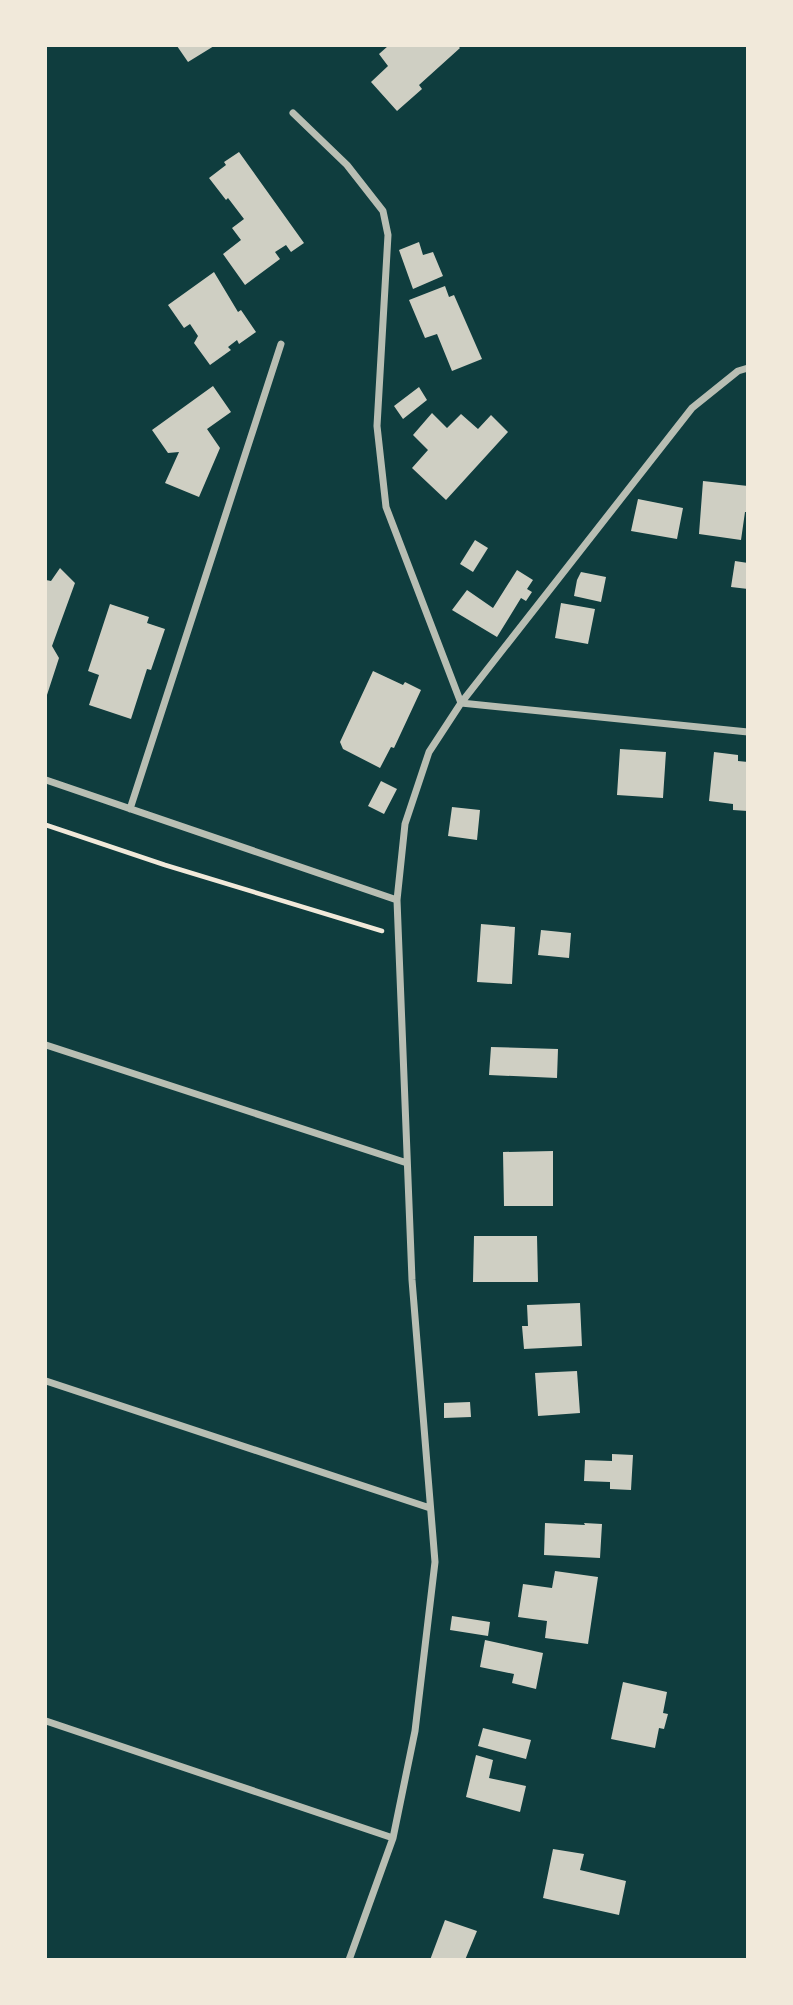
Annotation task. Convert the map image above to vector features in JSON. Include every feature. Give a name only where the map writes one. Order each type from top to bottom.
[{"type":"street","points":[[293,113],[347,165],[383,211],[388,235],[377,426],[386,507],[461,704]]},
{"type":"street","points":[[130,809],[281,344]]},
{"type":"street","points":[[349,1959],[393,1838],[415,1731],[435,1562],[412,1280],[407,1163],[397,900],[405,824],[429,752],[461,704],[692,408],[738,371],[747,368]]},
{"type":"street","points":[[461,704],[747,732]]},
{"type":"street","points":[[46,780],[397,900]]},
{"type":"street","points":[[46,1045],[407,1163]]},
{"type":"street","points":[[46,1381],[430,1508]]},
{"type":"street","points":[[46,1721],[393,1838]]},
{"type":"path","points":[[46,825],[165,865],[398,936]]},
{"type":"building","points":[[177,46],[214,46],[188,62]]},
{"type":"building","points":[[388,46],[460,48],[419,85],[422,89],[397,111],[371,82],[388,66],[379,54]]},
{"type":"building","points":[[239,152],[304,243],[291,252],[286,245],[275,252],[280,259],[245,285],[223,254],[241,240],[232,228],[244,219],[209,178],[226,165],[224,162]]},
{"type":"building","points":[[419,242],[423,255],[433,252],[443,276],[413,289],[399,250]]},
{"type":"building","points":[[214,272],[238,312],[241,310],[256,332],[239,344],[237,340],[228,347],[231,350],[210,365],[194,343],[198,336],[190,324],[184,328],[168,305]]},
{"type":"building","points":[[445,286],[449,297],[454,295],[482,359],[452,371],[437,334],[425,338],[409,300]]},
{"type":"building","points":[[213,386],[231,412],[207,429],[220,448],[199,497],[165,483],[179,452],[168,453],[152,430]]},
{"type":"building","points":[[419,387],[427,400],[403,419],[394,406]]},
{"type":"building","points":[[432,413],[447,428],[461,414],[478,429],[491,415],[508,432],[446,500],[412,468],[428,450],[413,435]]},
{"type":"building","points":[[703,481],[748,486],[748,512],[745,512],[741,540],[699,534]]},
{"type":"building","points":[[638,499],[683,508],[677,539],[631,531]]},
{"type":"building","points":[[475,540],[488,548],[473,572],[460,564]]},
{"type":"building","points":[[735,561],[748,563],[748,589],[731,587]]},
{"type":"building","points":[[60,568],[75,583],[52,646],[59,658],[46,698],[46,580],[51,581]]},
{"type":"building","points":[[517,570],[533,580],[527,589],[532,592],[526,601],[521,598],[497,637],[452,610],[467,590],[493,608]]},
{"type":"building","points":[[581,572],[606,577],[601,602],[574,596]]},
{"type":"building","points":[[561,603],[595,609],[588,644],[555,638]]},
{"type":"building","points":[[110,604],[149,617],[147,623],[165,629],[151,670],[147,669],[131,719],[89,705],[99,675],[88,671]]},
{"type":"building","points":[[373,671],[421,690],[394,748],[391,747],[380,768],[343,749],[340,742]]},
{"type":"building","points":[[620,749],[666,752],[663,798],[617,795]]},
{"type":"building","points":[[714,752],[738,755],[738,761],[748,762],[748,811],[733,810],[733,804],[709,801]]},
{"type":"building","points":[[381,781],[397,789],[384,814],[368,806]]},
{"type":"building","points":[[452,807],[480,810],[477,840],[448,836]]},
{"type":"building","points":[[481,924],[515,927],[512,984],[477,982]]},
{"type":"building","points":[[541,930],[571,933],[569,958],[538,955]]},
{"type":"building","points":[[491,1047],[558,1049],[557,1078],[489,1075]]},
{"type":"building","points":[[553,1151],[553,1206],[504,1206],[503,1152]]},
{"type":"building","points":[[474,1236],[537,1236],[538,1282],[473,1282]]},
{"type":"building","points":[[580,1303],[582,1346],[524,1349],[522,1326],[528,1326],[527,1305]]},
{"type":"building","points":[[577,1371],[580,1413],[538,1416],[535,1373]]},
{"type":"building","points":[[470,1402],[471,1417],[444,1418],[444,1403]]},
{"type":"building","points":[[612,1454],[633,1455],[631,1490],[610,1489],[610,1482],[584,1481],[585,1460],[612,1461]]},
{"type":"building","points":[[545,1523],[602,1524],[600,1558],[544,1555]]},
{"type":"building","points":[[555,1571],[598,1577],[588,1644],[545,1638],[547,1621],[518,1617],[523,1584],[552,1588]]},
{"type":"building","points":[[452,1616],[490,1622],[488,1636],[450,1630]]},
{"type":"building","points":[[485,1640],[543,1653],[536,1689],[512,1683],[514,1674],[480,1667]]},
{"type":"building","points":[[623,1682],[667,1692],[663,1713],[668,1714],[664,1729],[659,1728],[655,1748],[611,1739]]},
{"type":"building","points":[[483,1728],[531,1740],[526,1759],[478,1746]]},
{"type":"building","points":[[476,1755],[493,1760],[489,1778],[526,1786],[520,1812],[466,1797]]},
{"type":"building","points":[[553,1849],[584,1854],[580,1870],[626,1881],[619,1915],[543,1898]]},
{"type":"building","points":[[445,1920],[477,1931],[465,1960],[430,1960]]}]
